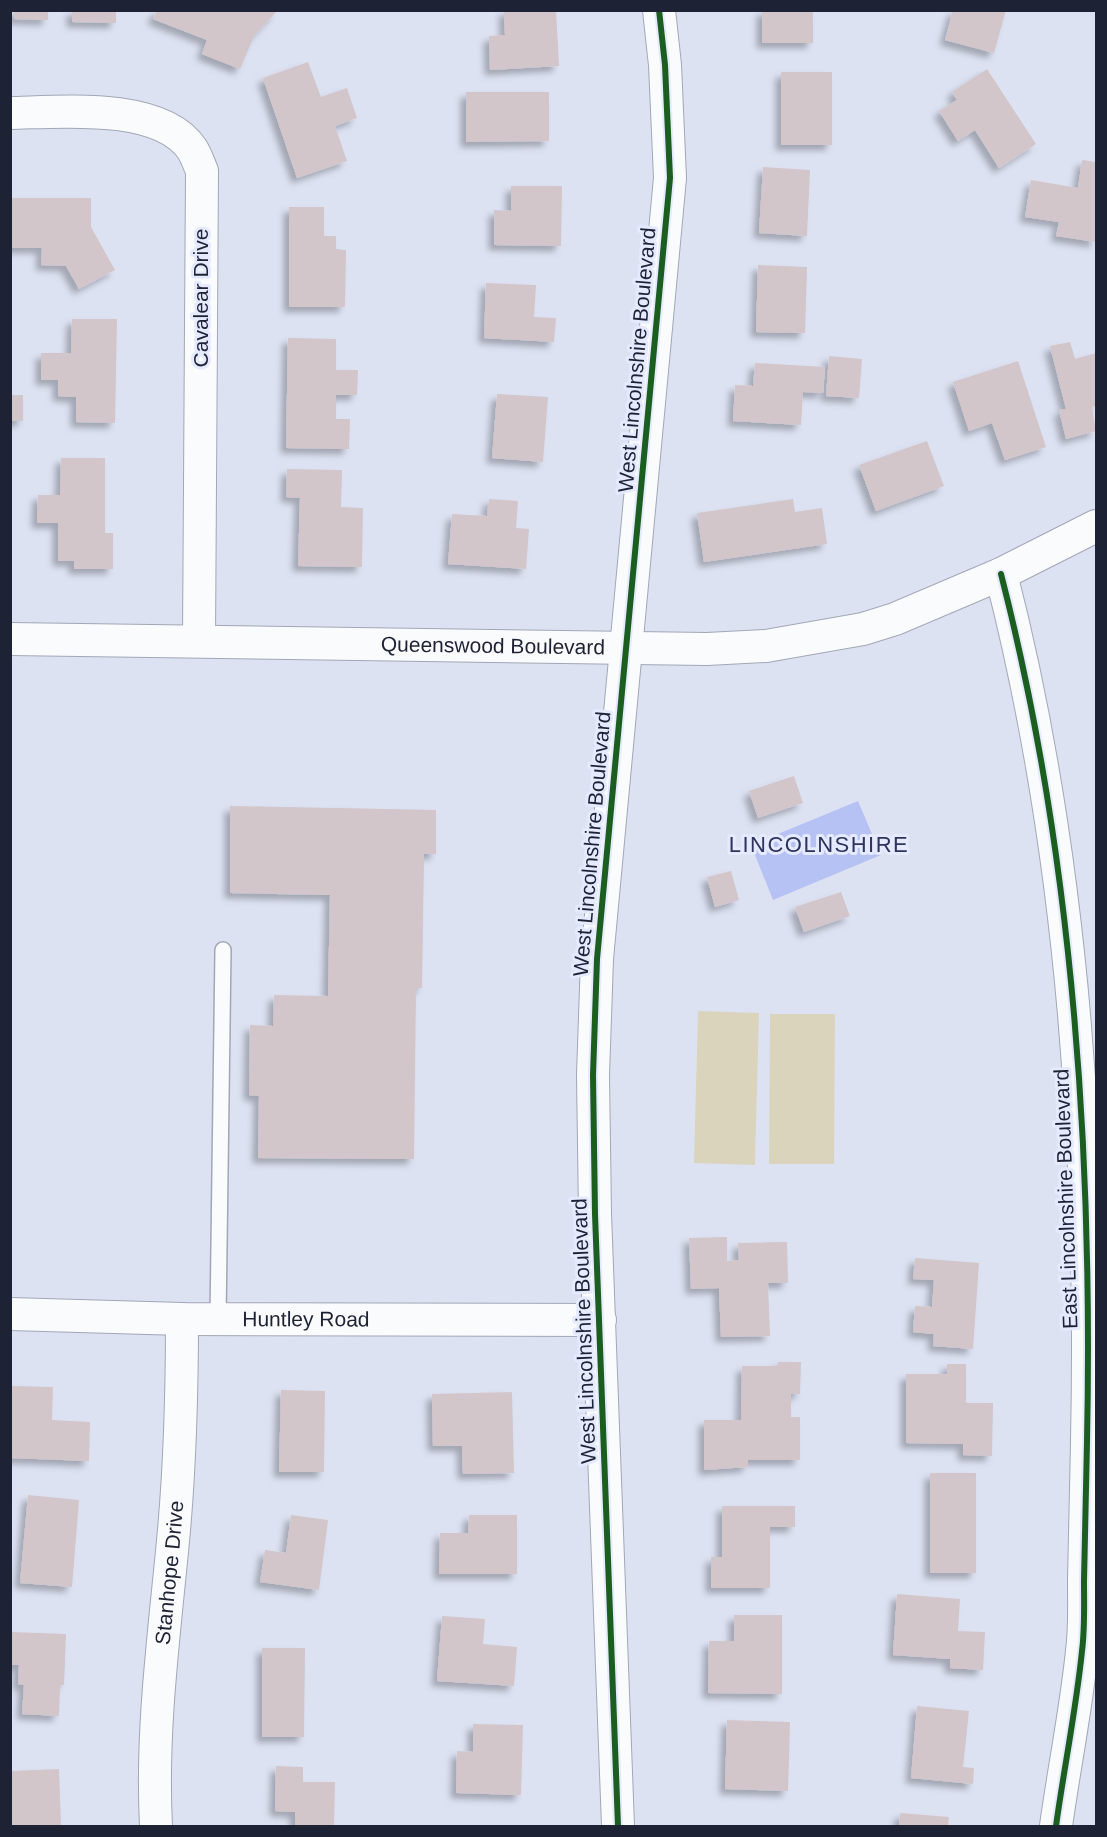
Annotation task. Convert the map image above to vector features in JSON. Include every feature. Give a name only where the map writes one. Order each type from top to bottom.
[{"type":"street","name":"West Lincolnshire Boulevard","points":[[618,1827],[593,1075],[597,970],[670,178],[665,65],[659,10]]},
{"type":"street","name":"Cavalear Drive","points":[[10,112],[93,112],[141,116],[179,135],[192,149],[202,171],[200,641]]},
{"type":"street","name":"Queenswood Boulevard","points":[[10,639],[718,648],[766,646],[830,636],[895,619],[1001,574],[1096,526]]},
{"type":"street","name":"East Lincolnshire Boulevard","points":[[1001,574],[1026,668],[1052,826],[1066,938],[1078,1074],[1086,1242],[1089,1362],[1083,1648],[1056,1827]]},
{"type":"street","name":"Huntley Road","points":[[10,1314],[182,1319],[600,1320]]},
{"type":"street","name":"Stanhope Drive","points":[[156,1827],[154,1788],[161,1657],[181,1438],[182,1319]]},
{"type":"lane","points":[[218,1319],[223,950]]},
{"type":"shaded area","points":[[698,1011],[759,1013],[755,1165],[694,1163]]},
{"type":"shaded area","points":[[770,1014],[835,1014],[834,1164],[769,1164]]},
{"type":"water","points":[[858,801],[881,855],[773,900],[751,845]]},
{"type":"building","points":[[14,10],[48,10],[48,20],[14,19]]},
{"type":"building","points":[[72,10],[116,10],[116,23],[72,22]]},
{"type":"building","points":[[157,10],[278,10],[254,36],[240,69],[202,54],[207,40],[153,19]]},
{"type":"building","points":[[504,10],[556,10],[559,66],[490,70],[489,36],[505,35]]},
{"type":"building","points":[[762,10],[813,10],[813,43],[762,43]]},
{"type":"building","points":[[953,10],[1006,10],[994,53],[945,40]]},
{"type":"building","points":[[308,62],[321,97],[347,88],[357,118],[335,126],[347,161],[297,178],[263,78]]},
{"type":"building","points":[[987,69],[1036,144],[999,168],[975,130],[958,141],[939,111],[957,100],[952,92]]},
{"type":"building","points":[[781,72],[832,72],[832,145],[781,145]]},
{"type":"building","points":[[466,92],[549,92],[549,141],[466,142]]},
{"type":"building","points":[[1082,160],[1096,162],[1096,242],[1056,236],[1059,222],[1025,217],[1031,180],[1078,188]]},
{"type":"building","points":[[763,167],[810,170],[807,236],[759,233]]},
{"type":"building","points":[[511,186],[562,186],[561,246],[494,245],[494,210],[511,211]]},
{"type":"building","points":[[10,198],[91,198],[91,227],[115,270],[79,289],[66,266],[41,265],[42,248],[10,248]]},
{"type":"building","points":[[289,207],[324,207],[324,236],[336,236],[336,249],[346,250],[345,307],[289,307]]},
{"type":"building","points":[[758,265],[807,267],[805,333],[756,332]]},
{"type":"building","points":[[486,283],[536,285],[534,317],[556,318],[554,342],[484,338]]},
{"type":"building","points":[[72,319],[117,319],[115,423],[76,422],[76,397],[58,396],[58,380],[41,380],[41,353],[71,353]]},
{"type":"building","points":[[288,338],[336,339],[336,370],[358,370],[357,395],[336,395],[336,419],[350,419],[349,449],[286,448]]},
{"type":"building","points":[[1070,342],[1075,359],[1096,353],[1096,406],[1092,407],[1096,431],[1066,439],[1059,410],[1066,409],[1050,346]]},
{"type":"building","points":[[829,356],[862,359],[859,398],[826,396]]},
{"type":"building","points":[[1018,361],[1046,447],[1005,460],[992,423],[969,431],[953,382]]},
{"type":"building","points":[[755,363],[825,367],[823,393],[803,392],[801,425],[733,421],[735,385],[753,386]]},
{"type":"building","points":[[497,394],[548,397],[543,462],[492,458]]},
{"type":"building","points":[[10,395],[23,395],[23,421],[10,421]]},
{"type":"building","points":[[927,441],[944,486],[876,511],[859,465]]},
{"type":"building","points":[[61,458],[105,458],[105,533],[113,533],[113,569],[74,569],[74,561],[58,561],[58,523],[37,523],[38,495],[60,495]]},
{"type":"building","points":[[287,469],[342,470],[341,507],[363,508],[362,567],[298,566],[300,498],[286,497]]},
{"type":"building","points":[[489,499],[518,501],[516,528],[529,529],[526,569],[448,564],[452,514],[487,516]]},
{"type":"building","points":[[793,499],[795,512],[822,508],[827,544],[704,562],[697,513]]},
{"type":"building","points":[[794,776],[803,803],[758,818],[749,791]]},
{"type":"building","points":[[230,806],[436,810],[436,854],[424,854],[422,988],[416,988],[414,1159],[258,1158],[259,1096],[249,1095],[250,1025],[273,1026],[274,995],[328,996],[330,895],[230,893]]},
{"type":"building","points":[[731,871],[739,900],[715,907],[707,877]]},
{"type":"building","points":[[841,892],[850,916],[804,932],[795,907]]},
{"type":"building","points":[[727,1237],[727,1261],[739,1260],[738,1243],[787,1242],[788,1283],[768,1283],[770,1336],[721,1337],[719,1288],[691,1289],[689,1238]]},
{"type":"building","points":[[915,1258],[979,1263],[973,1349],[933,1346],[934,1334],[913,1332],[915,1306],[932,1307],[934,1280],[913,1279]]},
{"type":"building","points":[[778,1362],[801,1362],[800,1394],[791,1394],[791,1417],[800,1417],[800,1460],[748,1460],[748,1467],[704,1470],[704,1420],[741,1420],[742,1366],[777,1366]]},
{"type":"building","points":[[947,1364],[966,1364],[966,1403],[993,1403],[992,1456],[963,1455],[963,1444],[906,1443],[906,1374],[947,1374]]},
{"type":"building","points":[[10,1386],[53,1387],[52,1420],[90,1422],[89,1461],[10,1458]]},
{"type":"building","points":[[281,1390],[325,1391],[324,1472],[279,1472]]},
{"type":"building","points":[[512,1392],[514,1473],[463,1474],[462,1446],[433,1446],[432,1394]]},
{"type":"building","points":[[930,1473],[976,1473],[976,1573],[930,1573]]},
{"type":"building","points":[[28,1495],[79,1500],[72,1587],[20,1583]]},
{"type":"building","points":[[722,1506],[795,1506],[795,1527],[770,1527],[770,1588],[711,1588],[711,1557],[722,1557]]},
{"type":"building","points":[[291,1515],[328,1520],[319,1590],[260,1582],[265,1550],[286,1553]]},
{"type":"building","points":[[469,1515],[517,1515],[517,1574],[439,1574],[440,1533],[468,1533]]},
{"type":"building","points":[[897,1594],[960,1599],[958,1631],[985,1632],[983,1670],[950,1668],[950,1659],[893,1655]]},
{"type":"building","points":[[734,1615],[782,1615],[782,1694],[708,1693],[709,1641],[734,1641]]},
{"type":"building","points":[[442,1616],[485,1619],[483,1644],[517,1647],[514,1686],[437,1681]]},
{"type":"building","points":[[10,1632],[66,1634],[64,1685],[60,1685],[59,1716],[22,1714],[24,1685],[18,1684],[19,1665],[10,1665]]},
{"type":"building","points":[[262,1648],[305,1648],[304,1737],[262,1737]]},
{"type":"building","points":[[917,1706],[969,1711],[963,1767],[974,1768],[973,1784],[911,1778]]},
{"type":"building","points":[[727,1720],[790,1722],[788,1791],[725,1789]]},
{"type":"building","points":[[473,1724],[523,1725],[521,1795],[456,1793],[457,1751],[473,1752]]},
{"type":"building","points":[[276,1766],[303,1767],[303,1782],[335,1782],[334,1826],[295,1826],[295,1812],[275,1811]]},
{"type":"building","points":[[59,1769],[61,1826],[10,1826],[11,1771]]},
{"type":"building","points":[[900,1813],[949,1817],[948,1826],[899,1826]]},
{"type":"cycle path","points":[[618,1826],[595,1214],[593,1075],[597,959],[670,178],[665,65],[659,10]]},
{"type":"cycle path","points":[[1001,574],[1026,680],[1046,787],[1061,896],[1073,1005],[1086,1224],[1088,1334],[1084,1625],[1077,1695],[1056,1826]]},
{"type":"district","name":"LINCOLNSHIRE","points":[[819,844]]}]
